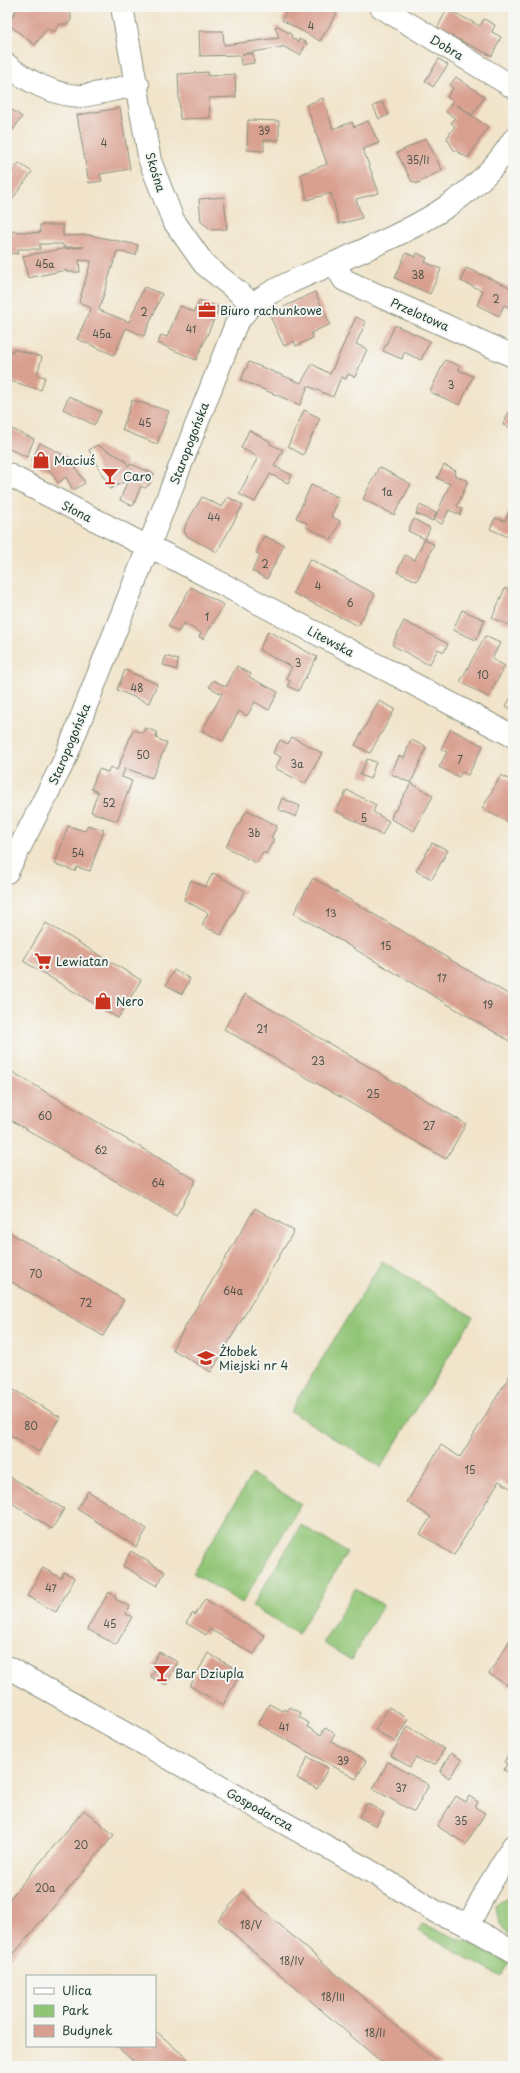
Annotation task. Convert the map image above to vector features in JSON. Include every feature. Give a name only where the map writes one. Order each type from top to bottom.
[{"type":"street","name":"Skośna","points":[[122,7],[138,85],[150,160],[172,220],[204,264],[253,304]]},
{"type":"street","name":"Dobra","points":[[381,7],[513,86]]},
{"type":"street","points":[[7,66],[16,73],[48,89],[80,96],[138,85]]},
{"type":"street","name":"Staropogońska","points":[[7,872],[65,759],[236,324],[253,304],[286,284],[435,216],[472,190],[503,157],[513,140]]},
{"type":"street","name":"Przelotowa","points":[[334,263],[344,280],[513,356]]},
{"type":"street","name":"Słona","points":[[7,474],[148,547]]},
{"type":"street","name":"Litewska","points":[[148,547],[163,553],[513,736]]},
{"type":"street","name":"Gospodarcza","points":[[7,1667],[377,1875],[425,1905],[468,1926],[513,1951]]},
{"type":"street","points":[[468,1926],[487,1889],[513,1846]]},
{"type":"green space","points":[[382,1261],[473,1317],[381,1467],[290,1411]]},
{"type":"green space","points":[[252,1474],[301,1504],[242,1603],[193,1573]]},
{"type":"green space","points":[[301,1525],[347,1552],[298,1634],[252,1606]]},
{"type":"green space","points":[[355,1589],[383,1605],[351,1660],[323,1643]]},
{"type":"green space","points":[[512,1896],[513,1937],[502,1927],[497,1914],[496,1904]]},
{"type":"green space","points":[[422,1924],[482,1948],[509,1962],[501,1977],[418,1931]]},
{"type":"building","points":[[18,7],[72,7],[69,12],[71,14],[71,20],[68,24],[60,24],[54,32],[47,28],[35,45],[8,24]]},
{"type":"building","points":[[289,7],[326,7],[337,13],[320,41],[282,20]]},
{"type":"building","points":[[447,9],[480,26],[484,19],[495,25],[492,32],[501,37],[492,56],[437,29]]},
{"type":"building","points":[[278,26],[292,35],[291,37],[298,42],[299,39],[307,43],[300,55],[282,46],[242,54],[253,54],[254,63],[241,65],[240,55],[200,56],[199,31],[223,31],[224,45],[279,38],[275,27]]},
{"type":"building","points":[[439,59],[448,65],[433,87],[425,81]]},
{"type":"building","points":[[208,72],[208,76],[235,74],[236,97],[209,98],[210,118],[180,119],[178,74]]},
{"type":"building","points":[[456,77],[485,97],[472,115],[457,105],[488,127],[468,158],[453,149],[447,138],[455,126],[451,123],[455,118],[446,112],[453,101],[447,97],[453,88],[450,85]]},
{"type":"building","points":[[323,98],[333,129],[352,122],[354,127],[368,121],[379,143],[363,149],[379,193],[356,199],[362,218],[339,224],[331,193],[307,200],[301,174],[327,164],[306,105]]},
{"type":"building","points":[[382,102],[389,115],[379,119],[373,106]]},
{"type":"building","points":[[7,106],[22,117],[7,138]]},
{"type":"building","points":[[120,108],[130,169],[100,174],[102,181],[89,183],[77,115]]},
{"type":"building","points":[[248,120],[279,121],[279,140],[264,140],[264,151],[247,150]]},
{"type":"building","points":[[426,138],[442,170],[416,184],[414,181],[412,182],[397,153]]},
{"type":"building","points":[[19,163],[32,172],[7,206],[7,178]]},
{"type":"building","points":[[224,197],[227,229],[212,230],[201,222],[199,199]]},
{"type":"building","points":[[40,225],[63,225],[63,236],[89,235],[138,245],[136,255],[117,251],[99,310],[129,322],[144,287],[162,294],[144,336],[126,328],[114,355],[77,339],[91,308],[79,302],[91,261],[79,260],[80,272],[66,272],[66,270],[28,278],[23,256],[62,249],[84,247],[63,247],[63,244],[40,244],[40,249],[18,249],[18,254],[7,253],[7,231],[40,233]]},
{"type":"building","points":[[406,253],[416,257],[417,253],[427,258],[425,262],[441,269],[430,294],[395,278]]},
{"type":"building","points":[[466,268],[512,288],[513,285],[513,309],[504,305],[499,316],[477,305],[483,291],[461,281]]},
{"type":"building","points":[[315,292],[330,324],[311,333],[313,338],[296,346],[294,341],[284,346],[269,314]]},
{"type":"building","points":[[200,300],[219,308],[196,360],[158,343],[161,335],[167,337],[180,306],[194,312]]},
{"type":"building","points":[[356,317],[366,322],[356,344],[367,349],[355,377],[348,374],[346,379],[341,377],[333,397],[308,386],[300,405],[241,380],[249,362],[301,383],[312,364],[330,374]]},
{"type":"building","points":[[395,325],[430,341],[421,360],[404,352],[402,359],[383,351]]},
{"type":"building","points":[[13,349],[42,357],[37,375],[45,377],[41,390],[7,380],[7,350],[13,352]]},
{"type":"building","points":[[445,360],[460,366],[459,370],[473,376],[460,405],[430,392]]},
{"type":"building","points":[[69,396],[101,412],[94,425],[63,409]]},
{"type":"building","points":[[132,400],[169,411],[157,444],[122,430]]},
{"type":"building","points":[[512,405],[513,406],[513,429],[503,425]]},
{"type":"building","points":[[304,410],[320,418],[303,455],[288,446]]},
{"type":"building","points":[[7,427],[34,439],[27,457],[7,448]]},
{"type":"building","points":[[249,430],[271,442],[270,444],[283,450],[274,466],[292,475],[288,483],[270,474],[255,502],[239,494],[258,457],[241,448]]},
{"type":"building","points":[[40,443],[70,458],[85,483],[73,490],[66,477],[58,483],[51,472],[31,462]]},
{"type":"building","points":[[97,445],[125,460],[128,466],[131,464],[154,474],[149,485],[145,488],[141,486],[133,506],[120,500],[128,480],[110,489],[89,450]]},
{"type":"building","points":[[444,465],[456,471],[454,475],[468,481],[457,506],[462,509],[460,515],[449,510],[442,524],[434,520],[450,484],[437,478]]},
{"type":"building","points":[[379,467],[411,484],[394,515],[363,499]]},
{"type":"building","points":[[311,485],[340,498],[331,516],[340,521],[332,540],[306,527],[307,523],[296,518]]},
{"type":"building","points":[[202,497],[222,507],[228,497],[243,505],[217,552],[187,536],[184,531],[186,524]]},
{"type":"building","points":[[420,505],[436,513],[433,521],[416,514]]},
{"type":"building","points":[[508,513],[513,516],[513,539],[490,529],[495,518],[505,521]]},
{"type":"building","points":[[414,519],[430,528],[425,539],[408,531]]},
{"type":"building","points":[[264,536],[284,545],[267,579],[252,571],[260,555],[256,553]]},
{"type":"building","points":[[424,540],[434,544],[417,581],[397,572],[405,555],[415,560]]},
{"type":"building","points":[[310,559],[375,594],[358,626],[293,593]]},
{"type":"building","points":[[191,587],[224,605],[203,639],[199,637],[201,633],[184,623],[178,632],[168,626]]},
{"type":"building","points":[[505,588],[513,592],[513,616],[509,625],[492,618]]},
{"type":"building","points":[[462,610],[485,620],[476,640],[453,630]]},
{"type":"building","points":[[404,621],[448,644],[444,652],[438,649],[429,665],[392,645]]},
{"type":"building","points":[[268,631],[317,657],[298,691],[288,686],[290,681],[286,678],[292,667],[259,650]]},
{"type":"building","points":[[485,636],[500,643],[492,659],[505,666],[488,697],[460,682]]},
{"type":"building","points":[[166,656],[178,660],[177,670],[163,665]]},
{"type":"building","points":[[237,666],[251,674],[249,677],[278,692],[269,710],[255,702],[247,716],[239,711],[223,741],[202,731],[222,694],[209,687],[213,680],[226,687]]},
{"type":"building","points":[[125,670],[157,684],[149,703],[117,690]]},
{"type":"building","points":[[513,694],[513,710],[506,706]]},
{"type":"building","points":[[379,701],[395,709],[370,753],[355,745]]},
{"type":"building","points":[[145,728],[157,732],[156,738],[167,743],[152,778],[125,768],[122,777],[132,781],[117,821],[91,812],[98,792],[91,789],[99,769],[108,772],[110,767],[117,770],[133,730],[143,733]]},
{"type":"building","points":[[451,729],[483,746],[468,775],[462,772],[459,777],[439,767],[447,752],[441,749]]},
{"type":"building","points":[[292,737],[322,753],[305,784],[275,768],[281,757],[273,753],[280,740],[288,744]]},
{"type":"building","points":[[411,740],[425,746],[426,748],[411,783],[391,774],[399,756],[404,758]]},
{"type":"building","points":[[367,759],[376,762],[370,779],[360,775]]},
{"type":"building","points":[[501,775],[513,782],[513,824],[482,809]]},
{"type":"building","points":[[411,783],[433,796],[414,831],[391,819],[394,810],[395,811]]},
{"type":"building","points":[[347,790],[376,805],[373,812],[389,821],[382,835],[336,811]]},
{"type":"building","points":[[282,798],[300,806],[296,817],[278,809]]},
{"type":"building","points":[[247,810],[277,826],[271,838],[274,839],[266,854],[263,852],[256,863],[226,847]]},
{"type":"building","points":[[88,825],[104,830],[90,871],[77,867],[75,871],[55,864],[68,826],[85,831]]},
{"type":"building","points":[[432,843],[448,850],[432,879],[416,871]]},
{"type":"building","points":[[213,873],[245,891],[221,935],[202,925],[208,913],[184,900],[191,880],[205,887]]},
{"type":"building","points":[[313,878],[513,997],[513,1043],[294,913]]},
{"type":"building","points":[[46,923],[141,980],[118,1018],[23,961]]},
{"type":"building","points":[[174,970],[190,979],[182,994],[166,985]]},
{"type":"building","points":[[245,994],[466,1124],[446,1159],[224,1029]]},
{"type":"building","points":[[7,1069],[196,1180],[176,1216],[7,1118]]},
{"type":"building","points":[[255,1208],[294,1231],[211,1372],[172,1349]]},
{"type":"building","points":[[7,1231],[124,1300],[103,1336],[7,1279]]},
{"type":"building","points":[[513,1370],[513,1490],[499,1481],[454,1555],[420,1534],[431,1517],[407,1502],[441,1445],[460,1457]]},
{"type":"building","points":[[7,1386],[60,1417],[39,1452],[7,1433]]},
{"type":"building","points":[[7,1475],[64,1509],[52,1529],[7,1500]]},
{"type":"building","points":[[88,1491],[147,1529],[136,1547],[77,1509]]},
{"type":"building","points":[[131,1551],[165,1572],[157,1586],[123,1566]]},
{"type":"building","points":[[43,1568],[61,1578],[64,1572],[75,1578],[56,1612],[27,1596]]},
{"type":"building","points":[[109,1592],[116,1596],[115,1599],[130,1607],[126,1614],[132,1617],[116,1645],[87,1629]]},
{"type":"building","points":[[205,1599],[265,1636],[254,1654],[209,1629],[206,1635],[186,1623],[193,1613],[195,1615]]},
{"type":"building","points":[[513,1635],[513,1688],[489,1674]]},
{"type":"building","points":[[159,1652],[178,1662],[166,1685],[151,1677],[156,1668],[151,1666]]},
{"type":"building","points":[[208,1653],[241,1672],[223,1705],[190,1686]]},
{"type":"building","points":[[269,1704],[282,1711],[284,1709],[287,1711],[290,1707],[301,1713],[299,1717],[309,1723],[307,1727],[321,1735],[325,1728],[335,1734],[331,1741],[366,1761],[356,1779],[258,1724]]},
{"type":"building","points":[[389,1707],[408,1719],[395,1742],[375,1730]]},
{"type":"building","points":[[408,1726],[444,1749],[436,1764],[424,1762],[416,1757],[410,1767],[391,1756]]},
{"type":"building","points":[[513,1746],[513,1775],[504,1770],[507,1764],[504,1762]]},
{"type":"building","points":[[451,1753],[462,1760],[449,1778],[440,1772]]},
{"type":"building","points":[[308,1757],[328,1768],[317,1789],[297,1778]]},
{"type":"building","points":[[388,1762],[429,1785],[414,1812],[373,1789]]},
{"type":"building","points":[[456,1796],[466,1802],[469,1796],[478,1802],[475,1807],[485,1813],[466,1844],[437,1826]]},
{"type":"building","points":[[367,1803],[384,1813],[376,1826],[359,1817]]},
{"type":"building","points":[[84,1810],[114,1835],[7,1962],[7,1902]]},
{"type":"building","points":[[242,1892],[442,2066],[386,2066],[275,1970],[218,1920]]},
{"type":"building","points":[[156,2031],[196,2066],[139,2066],[117,2047],[156,2047]]},
{"type":"place","name":"Biuro rachunkowe","points":[[207,310]]},
{"type":"place","name":"Maciuś","points":[[41,460]]},
{"type":"place","name":"Caro","points":[[110,476]]},
{"type":"place","name":"Lewiatan","points":[[43,961]]},
{"type":"place","name":"Nero","points":[[103,1001]]},
{"type":"place","name":"Żłobek Miejski nr 4","points":[[206,1358]]},
{"type":"place","name":"Bar Dziupla","points":[[162,1673]]}]
